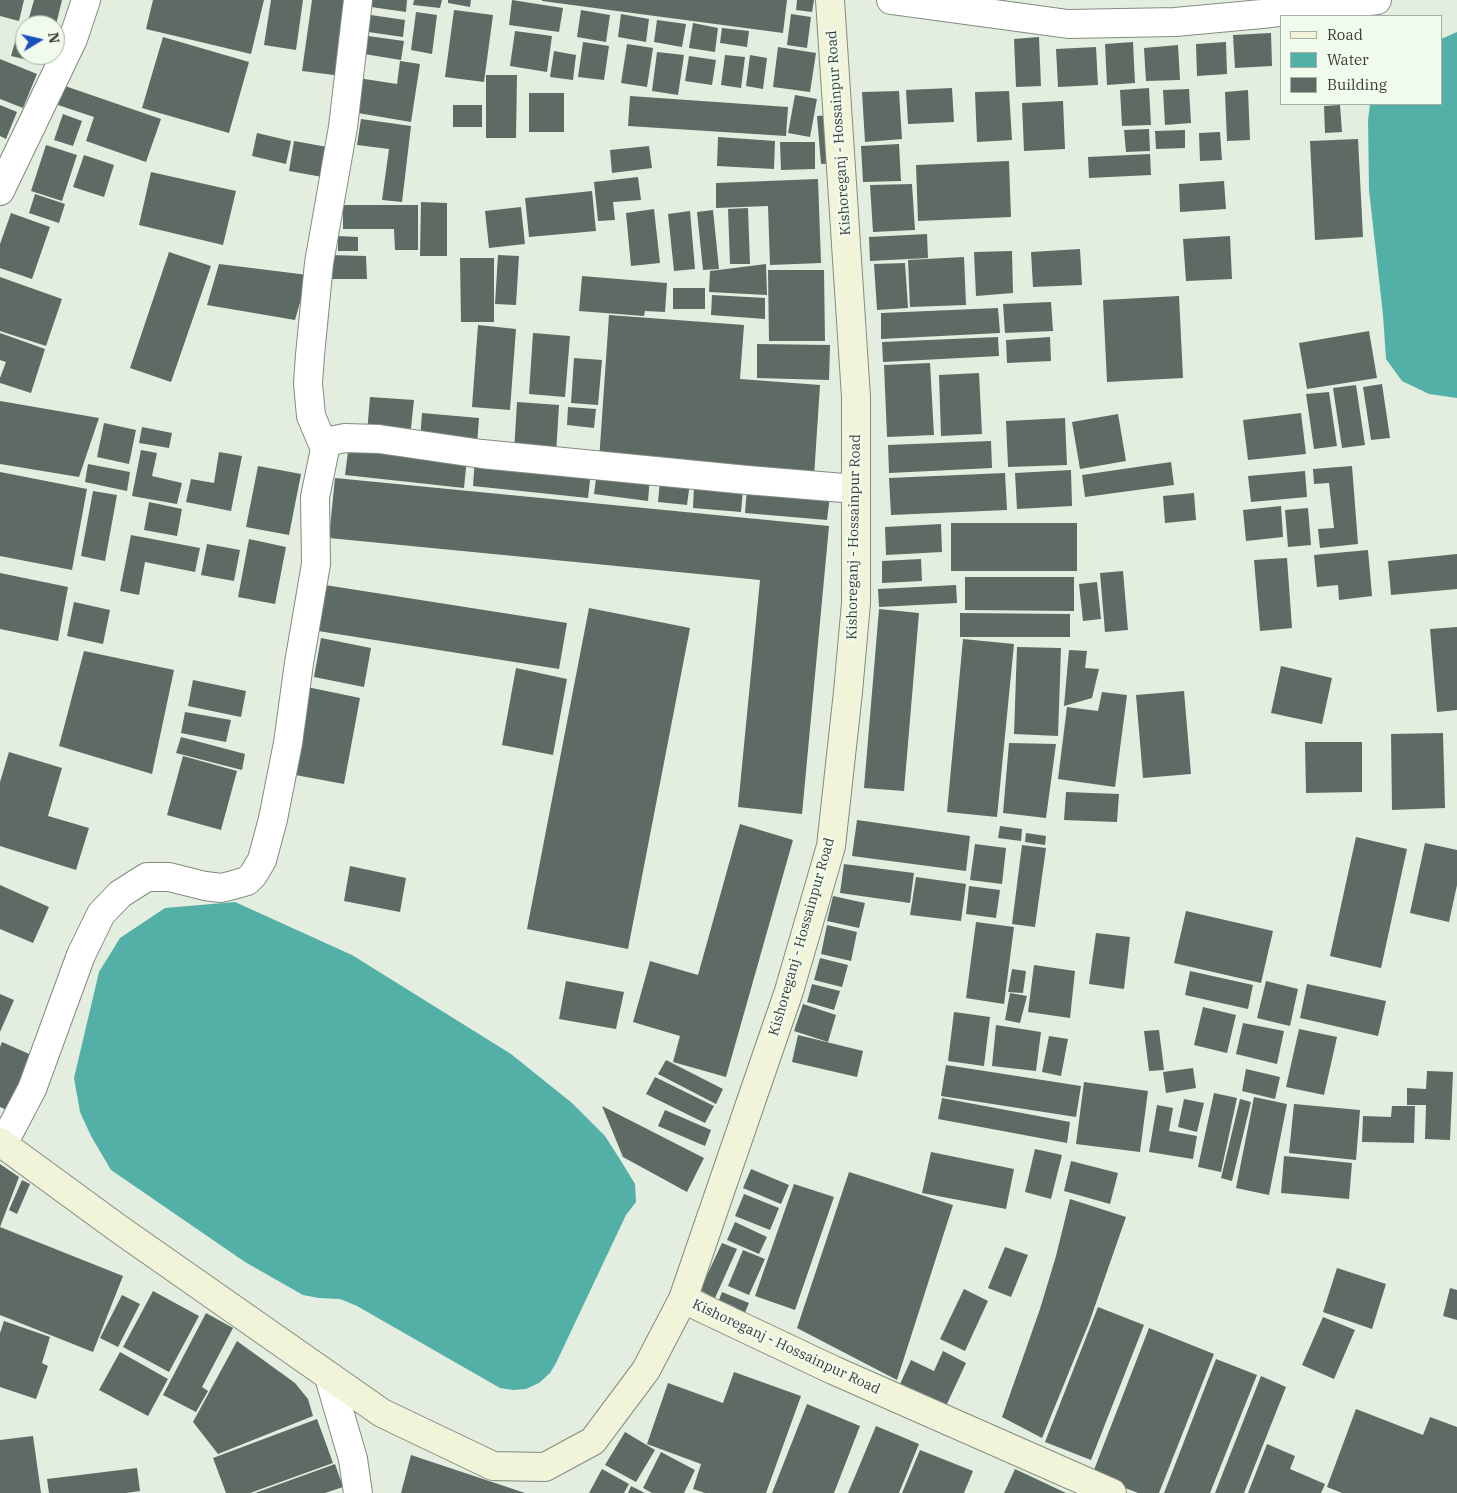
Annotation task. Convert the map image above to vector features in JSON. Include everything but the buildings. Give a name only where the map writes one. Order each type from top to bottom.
[{"type":"main road","name":"Kishoreganj - Hossainpur Road","points":[[830,0],[856,397],[856,603],[831,846],[789,991],[683,1299],[833,1370],[1112,1493]]},
{"type":"main road","points":[[1,1143],[118,1229],[382,1413],[493,1466],[545,1467],[593,1441],[646,1370],[683,1299]]},
{"type":"street","points":[[0,191],[73,39],[86,0]]},
{"type":"street","points":[[325,449],[311,416],[308,383],[310,355],[319,263],[343,127],[358,0]]},
{"type":"street","points":[[891,0],[1068,24],[1175,22],[1377,0]]},
{"type":"street","points":[[1,1143],[32,1089],[81,955],[102,914],[114,900],[147,877],[169,877],[221,888],[233,885],[247,881],[262,860],[273,819],[288,743],[316,564],[315,497],[325,449],[330,441],[344,438],[379,439],[482,454],[856,489]]},
{"type":"street","points":[[329,1377],[353,1459],[358,1493]]},
{"type":"water","points":[[1457,32],[1457,398],[1429,394],[1402,381],[1386,359],[1369,190],[1368,120],[1370,105],[1442,105],[1442,39]]},
{"type":"water","points":[[235,902],[352,955],[511,1054],[572,1103],[605,1136],[621,1161],[635,1184],[636,1202],[626,1215],[556,1363],[550,1373],[539,1383],[526,1389],[500,1388],[357,1306],[340,1299],[303,1295],[245,1262],[111,1170],[91,1136],[80,1112],[74,1078],[99,972],[120,938],[165,908]]}]
